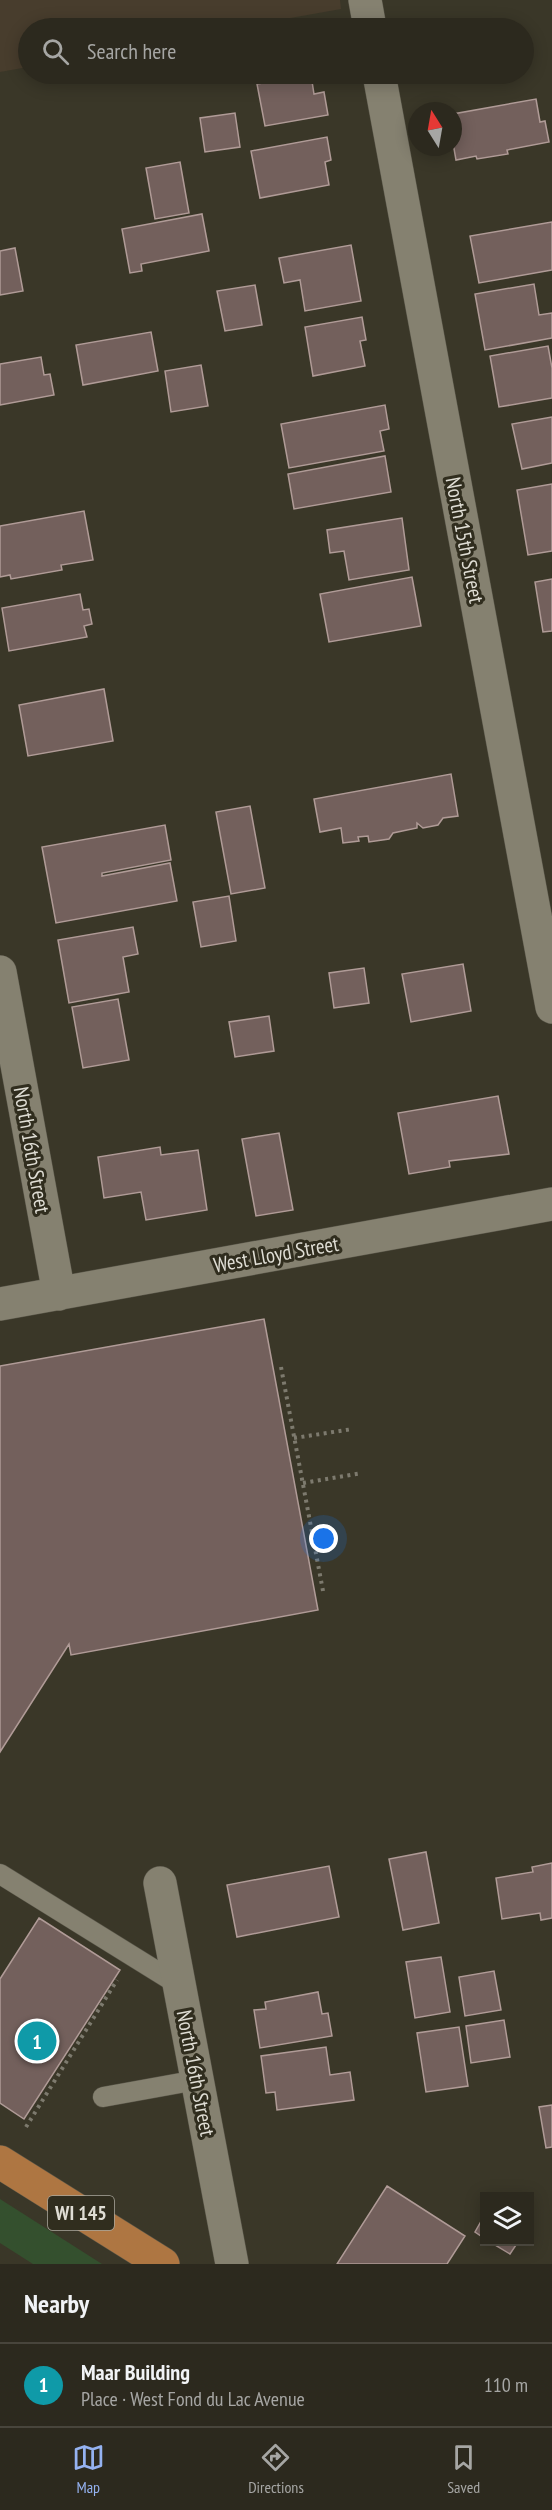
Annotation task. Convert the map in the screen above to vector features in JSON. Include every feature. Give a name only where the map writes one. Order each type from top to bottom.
[{"type":"main road","name":"WI 145","points":[[0,2162],[163,2264]]},
{"type":"street","points":[[365,0],[368,18]]},
{"type":"street","name":"North 15th Street","points":[[381,84],[552,1007]]},
{"type":"street","name":"North 16th Street","points":[[0,972],[6,1040],[59,1293]]},
{"type":"street","name":"West Lloyd Street","points":[[0,1304],[552,1204]]},
{"type":"street","name":"North 16th Street","points":[[160,1883],[232,2264]]},
{"type":"lane","points":[[0,1874],[179,1984]]},
{"type":"lane","points":[[103,2097],[197,2080]]},
{"type":"path","points":[[281,1367],[323,1592]]},
{"type":"path","points":[[294,1438],[353,1429]]},
{"type":"path","points":[[303,1483],[362,1473]]},
{"type":"path","points":[[26,2127],[133,1956]]},
{"type":"shaded area","points":[[0,0],[340,0],[341,9],[291,18],[18,18],[18,69],[0,72]]},
{"type":"green space","points":[[0,2199],[102,2264],[33,2264],[0,2243]]},
{"type":"building","points":[[257,84],[312,84],[314,94],[324,92],[328,115],[265,126]]},
{"type":"building","points":[[536,99],[540,122],[545,121],[549,142],[507,150],[508,154],[456,160],[455,156],[462,156],[462,112]]},
{"type":"building","points":[[235,113],[240,147],[205,152],[200,118]]},
{"type":"building","points":[[327,137],[331,160],[325,162],[329,185],[260,198],[251,151]]},
{"type":"building","points":[[180,162],[189,213],[155,219],[146,168]]},
{"type":"building","points":[[202,214],[209,251],[141,264],[142,271],[130,273],[122,229]]},
{"type":"building","points":[[552,222],[552,270],[479,283],[470,236]]},
{"type":"building","points":[[351,245],[361,301],[305,311],[300,280],[284,283],[279,258]]},
{"type":"building","points":[[15,248],[23,291],[0,295],[0,251]]},
{"type":"building","points":[[534,284],[539,315],[552,313],[552,338],[485,350],[475,294]]},
{"type":"building","points":[[255,285],[262,325],[225,331],[217,291]]},
{"type":"building","points":[[362,317],[366,340],[360,341],[365,366],[313,376],[305,327]]},
{"type":"building","points":[[151,332],[158,371],[83,385],[76,345]]},
{"type":"building","points":[[548,346],[552,368],[552,398],[499,407],[490,356]]},
{"type":"building","points":[[41,357],[44,375],[50,374],[54,395],[0,405],[0,364]]},
{"type":"building","points":[[201,365],[208,406],[171,412],[165,371]]},
{"type":"building","points":[[385,405],[389,429],[380,431],[384,451],[289,468],[281,424]]},
{"type":"building","points":[[552,417],[552,463],[522,469],[512,424]]},
{"type":"building","points":[[385,456],[391,492],[294,509],[288,474]]},
{"type":"building","points":[[552,484],[552,551],[528,555],[517,490]]},
{"type":"building","points":[[84,511],[93,560],[61,565],[62,570],[11,579],[10,575],[0,577],[0,526]]},
{"type":"building","points":[[402,518],[409,570],[349,580],[344,551],[330,553],[327,530]]},
{"type":"building","points":[[412,577],[421,626],[329,642],[320,594]]},
{"type":"building","points":[[552,579],[552,631],[543,632],[535,582]]},
{"type":"building","points":[[80,594],[83,610],[89,609],[92,624],[84,626],[87,637],[9,651],[2,608]]},
{"type":"building","points":[[104,689],[113,741],[28,756],[19,705]]},
{"type":"building","points":[[451,774],[458,816],[443,818],[438,825],[423,828],[417,823],[417,828],[393,833],[389,839],[369,842],[368,836],[358,837],[359,841],[343,843],[341,828],[320,832],[314,799]]},
{"type":"building","points":[[250,806],[265,888],[231,894],[216,812]]},
{"type":"building","points":[[165,825],[171,860],[102,873],[102,876],[170,863],[177,901],[56,923],[42,847]]},
{"type":"building","points":[[229,896],[236,941],[201,947],[193,902]]},
{"type":"building","points":[[133,927],[138,954],[123,957],[129,992],[69,1003],[58,940]]},
{"type":"building","points":[[463,964],[471,1011],[411,1022],[402,974]]},
{"type":"building","points":[[364,968],[369,1003],[334,1008],[329,973]]},
{"type":"building","points":[[118,999],[129,1060],[83,1068],[72,1007]]},
{"type":"building","points":[[269,1016],[274,1051],[235,1057],[229,1022]]},
{"type":"building","points":[[498,1096],[509,1154],[449,1161],[450,1167],[409,1174],[398,1113]]},
{"type":"building","points":[[279,1133],[293,1210],[256,1216],[242,1139]]},
{"type":"building","points":[[160,1147],[161,1155],[198,1150],[207,1210],[146,1220],[141,1192],[104,1198],[98,1157]]},
{"type":"building","points":[[264,1319],[318,1610],[71,1655],[69,1644],[0,1752],[0,1366]]},
{"type":"building","points":[[426,1852],[439,1923],[403,1930],[389,1859]]},
{"type":"building","points":[[552,1863],[552,1918],[541,1920],[540,1913],[502,1919],[496,1878],[533,1872],[532,1867]]},
{"type":"building","points":[[329,1866],[339,1917],[237,1937],[227,1885]]},
{"type":"building","points":[[39,1918],[120,1970],[24,2119],[0,2103],[0,1979]]},
{"type":"building","points":[[441,1957],[450,2012],[415,2018],[406,1962]]},
{"type":"building","points":[[494,1971],[501,2010],[465,2016],[459,1977]]},
{"type":"building","points":[[318,1992],[322,2014],[328,2013],[332,2036],[260,2048],[254,2010],[266,2009],[265,2002]]},
{"type":"building","points":[[504,2020],[510,2057],[471,2063],[466,2026]]},
{"type":"building","points":[[459,2027],[468,2086],[426,2092],[417,2033]]},
{"type":"building","points":[[326,2047],[330,2075],[350,2072],[354,2100],[277,2110],[275,2092],[266,2093],[261,2056]]},
{"type":"building","points":[[552,2105],[552,2147],[546,2148],[539,2107]]},
{"type":"building","points":[[387,2186],[465,2236],[447,2264],[337,2264]]},
{"type":"building","points":[[480,2223],[480,2235],[475,2232]]},
{"type":"building","points":[[497,2246],[515,2246],[510,2254]]},
{"type":"place","name":"Maar Building","points":[[37,2041]]}]
